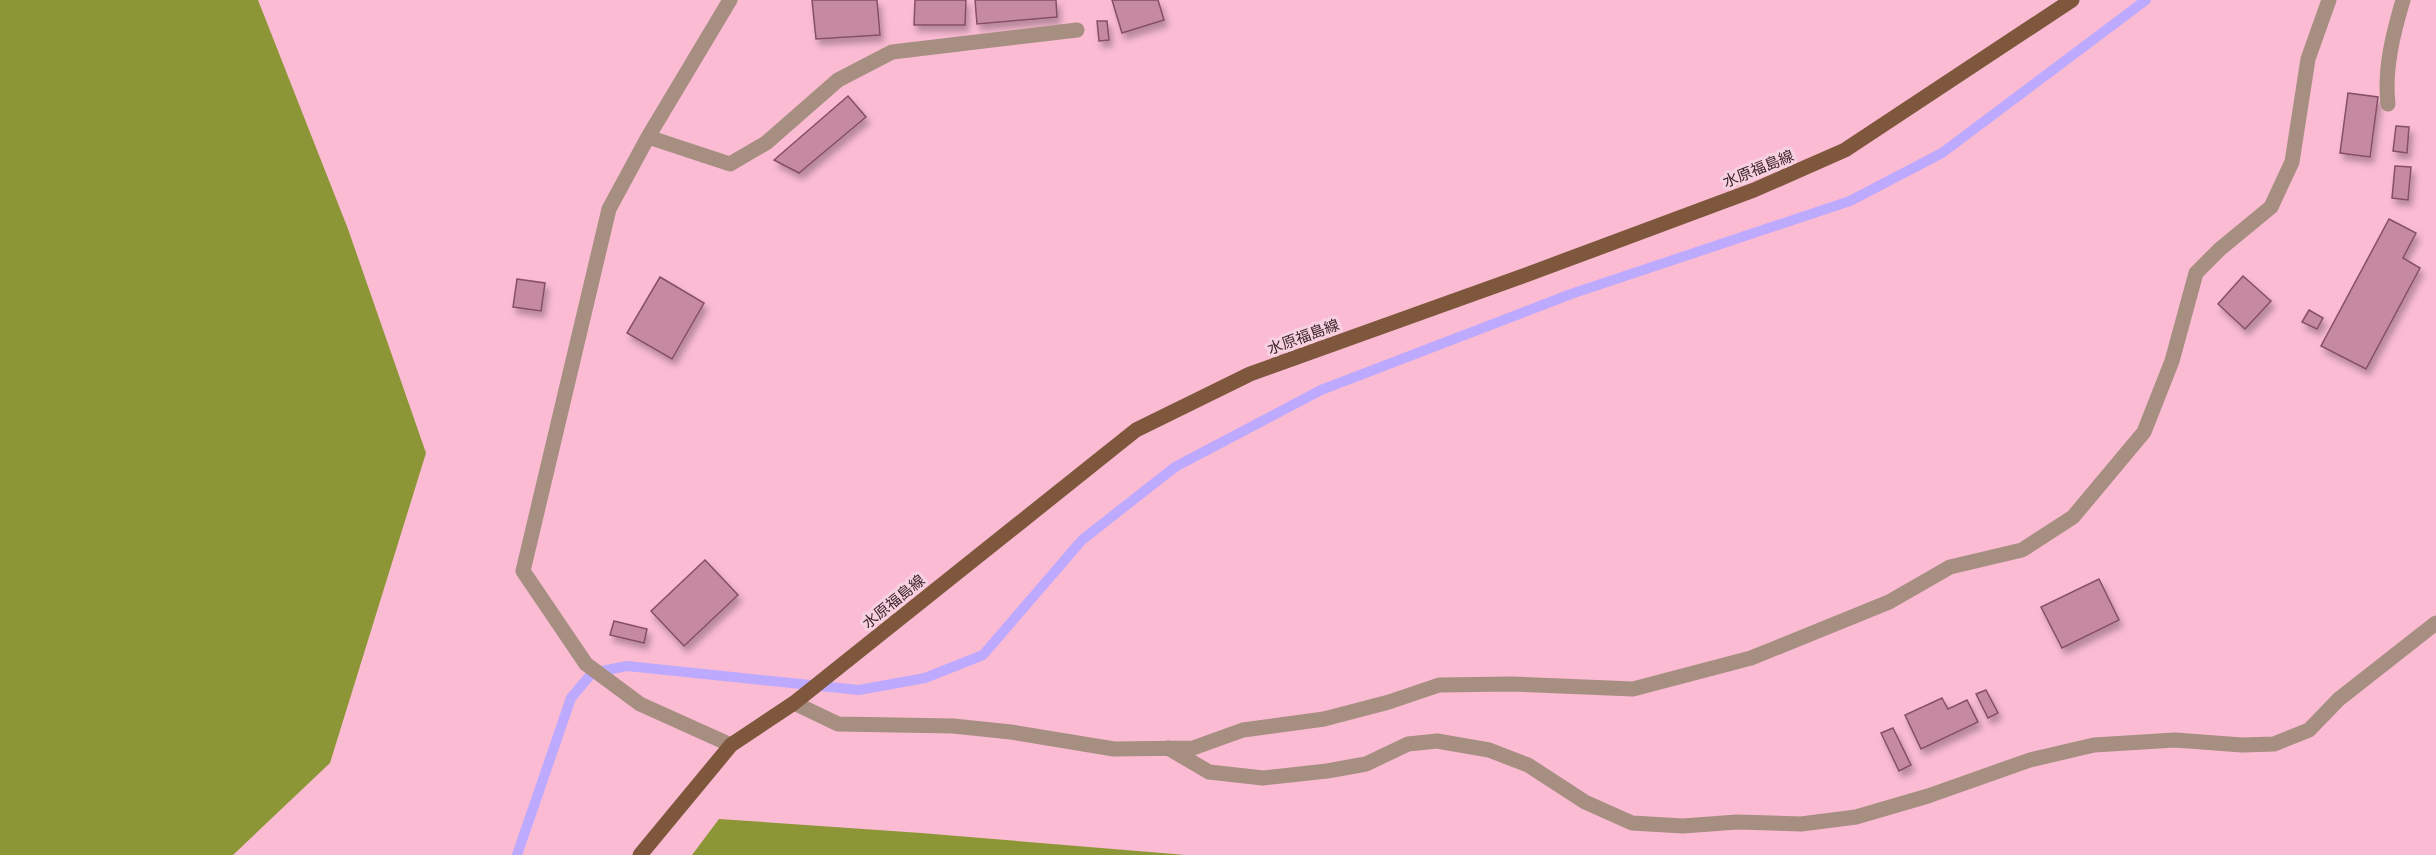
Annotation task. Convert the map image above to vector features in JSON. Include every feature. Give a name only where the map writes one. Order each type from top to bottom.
[{"type":"main road","name":"水原福島線","points":[[640,855],[731,745],[794,704],[1136,430],[1250,374],[1743,194],[1845,150],[2072,0]]},
{"type":"street","points":[[730,0],[648,137],[609,209],[523,571],[586,664],[640,704],[731,745]]},
{"type":"street","points":[[794,704],[838,724],[953,726],[1011,732],[1114,749],[1193,748],[1243,730],[1324,719],[1440,685],[1511,684],[1633,688],[1750,658],[1889,602],[1950,567],[2022,550],[2073,517],[2144,432],[2172,361],[2196,273],[2220,249],[2271,207],[2292,162],[2308,59],[2329,0]]},
{"type":"street","points":[[2388,104],[2385,81],[2403,0]]},
{"type":"street","points":[[648,137],[730,164],[766,143],[837,80],[892,52],[1077,30]]},
{"type":"street","points":[[1168,748],[1209,772],[1263,778],[1366,764],[1408,744],[1437,741],[1489,750],[1528,765],[1585,802],[1632,823],[1683,826],[1737,822],[1801,824],[1856,817],[1928,796],[2030,760],[2094,745],[2175,740],[2242,745],[2274,744],[2309,730],[2339,699],[2436,623]]},
{"type":"green space","points":[[0,0],[258,0],[348,229],[426,453],[330,763],[233,855],[0,855]]},
{"type":"green space","points":[[719,819],[921,833],[1186,855],[692,855]]},
{"type":"building","points":[[812,0],[877,0],[880,35],[816,39]]},
{"type":"building","points":[[915,0],[966,0],[965,25],[914,25]]},
{"type":"building","points":[[975,0],[1056,0],[1057,17],[977,24]]},
{"type":"building","points":[[1112,0],[1158,0],[1164,20],[1122,33]]},
{"type":"building","points":[[1097,21],[1107,21],[1109,40],[1099,41]]},
{"type":"building","points":[[2348,93],[2378,97],[2370,157],[2340,153]]},
{"type":"building","points":[[848,96],[866,117],[799,173],[774,160]]},
{"type":"building","points":[[2396,126],[2409,127],[2407,153],[2393,151]]},
{"type":"building","points":[[2395,166],[2411,167],[2408,200],[2392,198]]},
{"type":"building","points":[[2389,219],[2416,233],[2403,258],[2420,268],[2366,369],[2321,346]]},
{"type":"building","points":[[2243,276],[2271,301],[2245,329],[2218,304]]},
{"type":"building","points":[[660,277],[704,303],[672,359],[627,333]]},
{"type":"building","points":[[517,279],[545,283],[541,311],[513,307]]},
{"type":"building","points":[[2309,310],[2323,318],[2317,329],[2302,322]]},
{"type":"building","points":[[705,560],[738,595],[684,646],[651,611]]},
{"type":"building","points":[[2099,579],[2119,620],[2062,648],[2041,607]]},
{"type":"building","points":[[614,621],[647,629],[644,643],[610,635]]},
{"type":"building","points":[[1986,690],[1998,713],[1988,718],[1976,694]]},
{"type":"building","points":[[1942,698],[1948,709],[1967,700],[1978,722],[1921,749],[1905,715]]},
{"type":"building","points":[[1893,728],[1911,765],[1899,771],[1881,733]]},
{"type":"waterway","points":[[517,855],[571,698],[592,673],[627,666],[859,690],[925,678],[983,655],[1082,540],[1175,467],[1321,390],[1571,294],[1850,201],[1942,153],[2146,0]]}]
